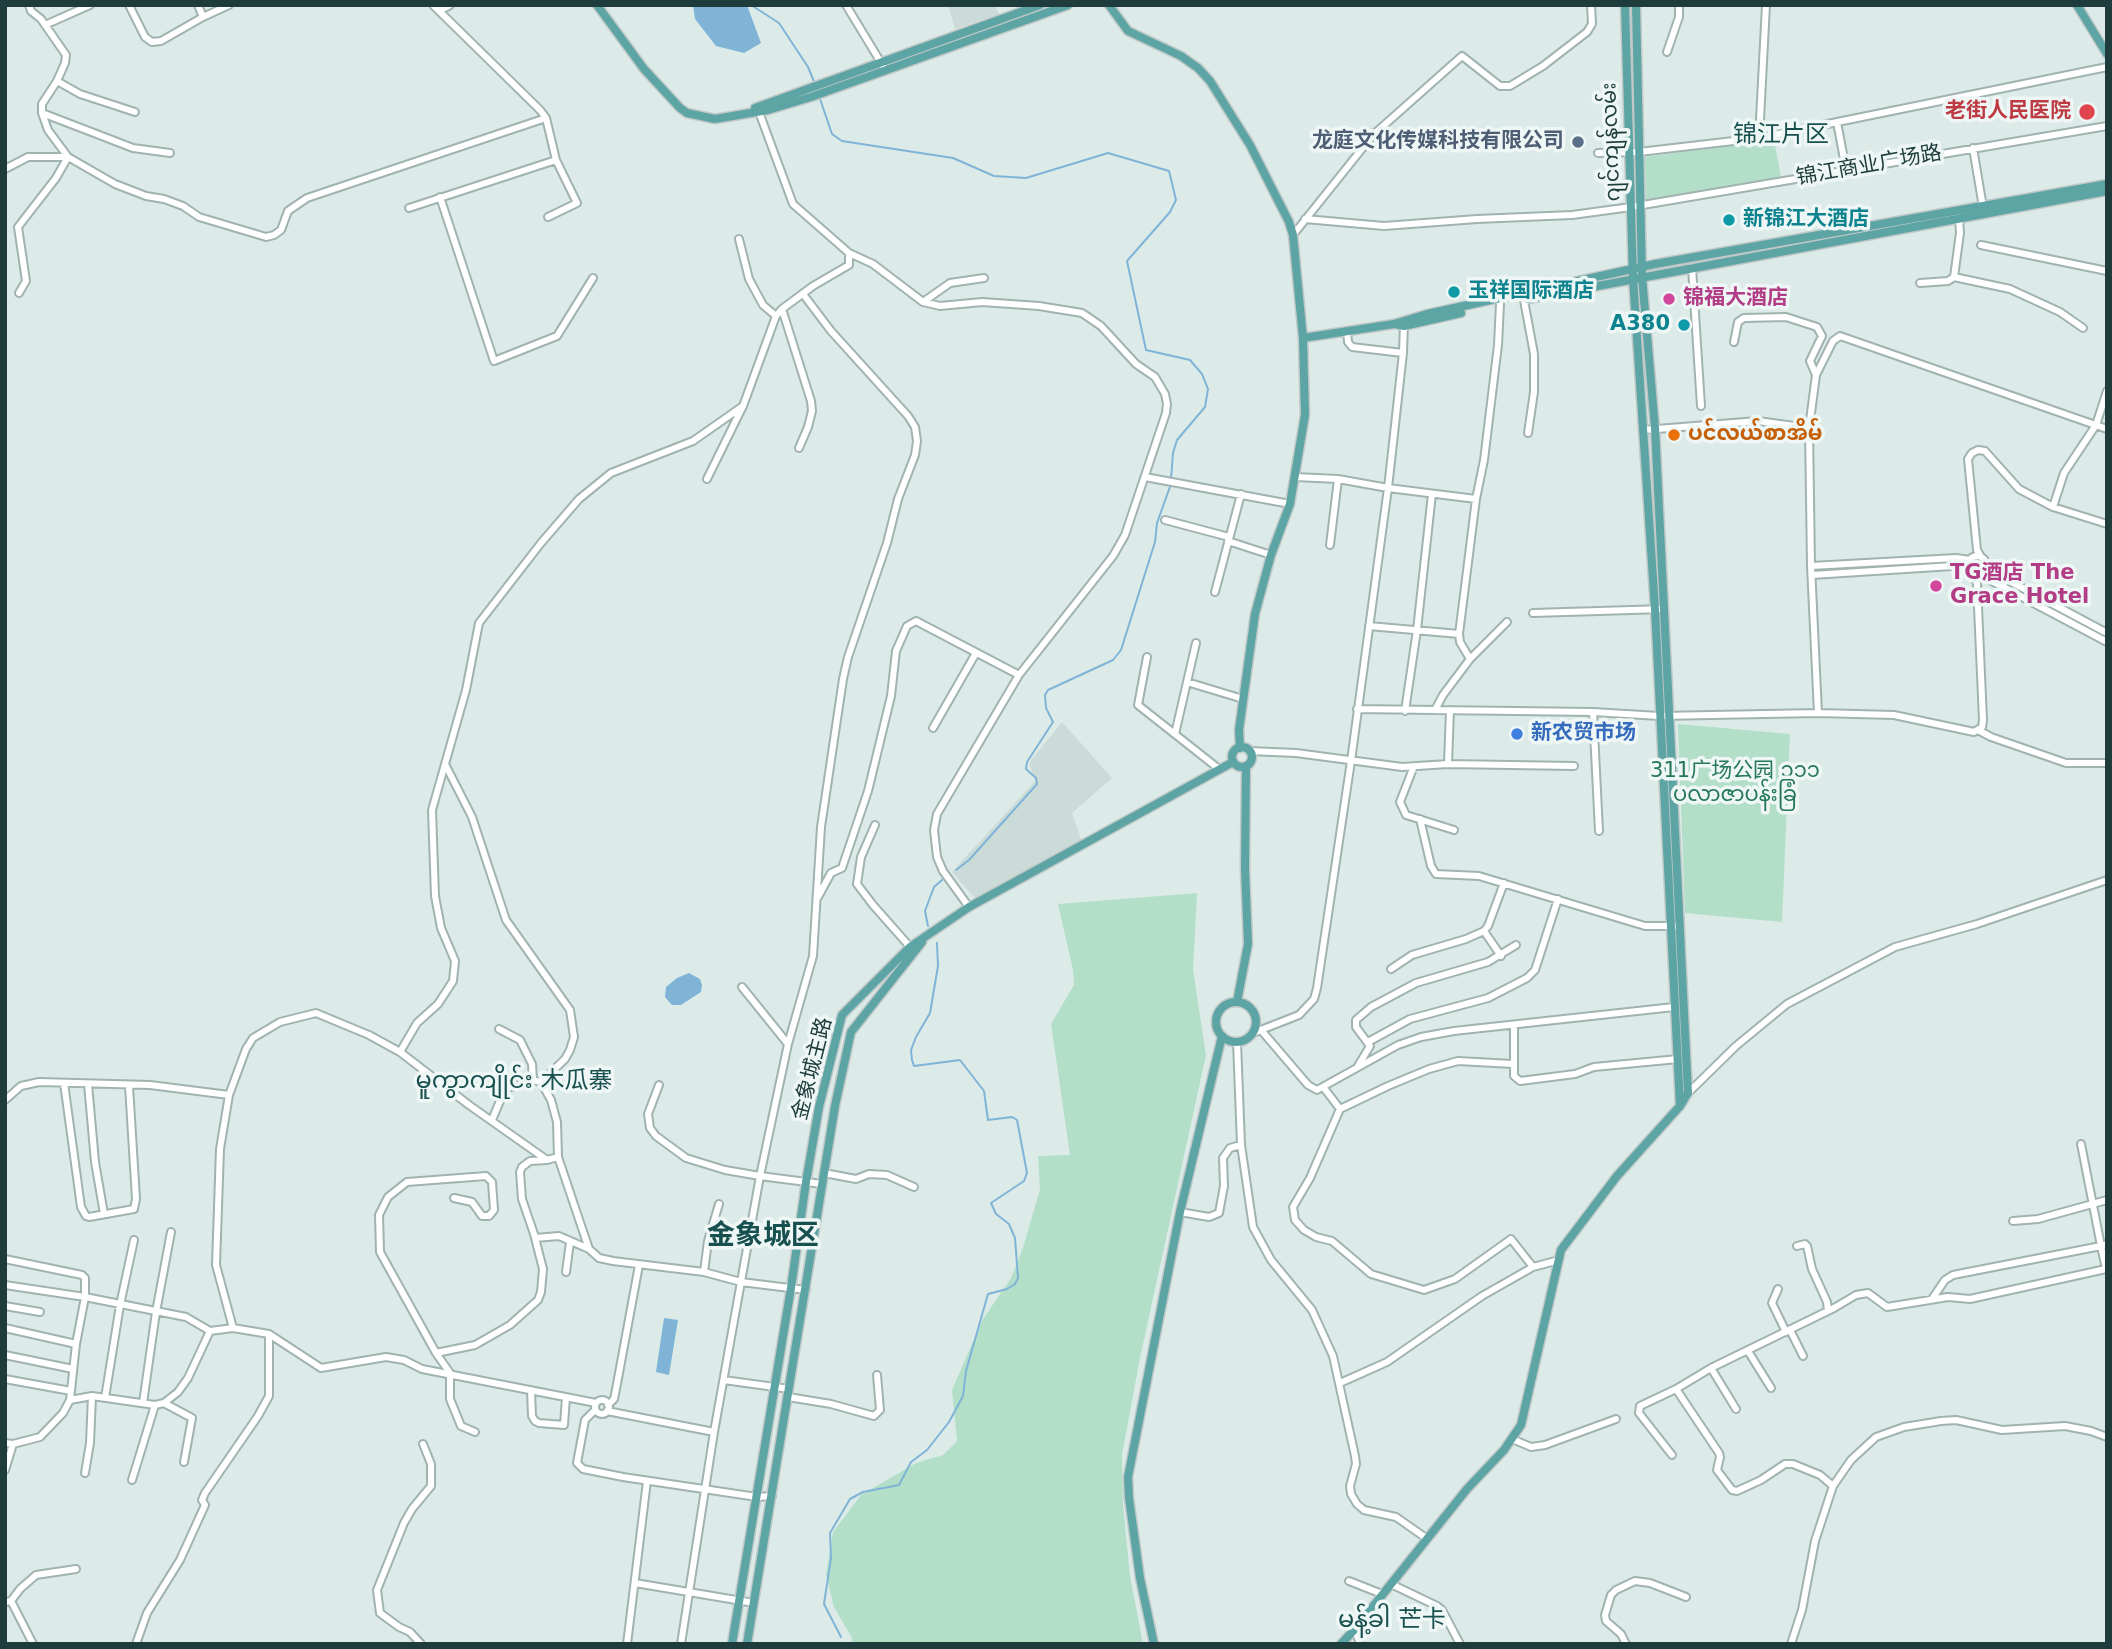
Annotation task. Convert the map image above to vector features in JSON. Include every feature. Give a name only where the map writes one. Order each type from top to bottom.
[{"type":"main road","points":[[597,5],[644,69],[687,113],[715,119],[736,116],[759,112],[810,93]]},
{"type":"main road","points":[[736,116],[834,85],[1040,5]]},
{"type":"main road","points":[[883,66],[1068,5]]},
{"type":"main road","points":[[1109,5],[1128,31],[1181,56],[1210,81],[1250,145],[1293,235],[1303,338],[1305,415],[1290,504],[1271,555],[1255,614],[1239,730],[1245,750],[1251,758],[1246,766],[1245,868],[1248,944],[1237,1002]]},
{"type":"main road","name":"ဂျင်ကျန်လမ်း","points":[[1625,5],[1628,112],[1634,153]]},
{"type":"main road","name":"ဂျင်ကျန်လမ်း","points":[[1636,5],[1638,112],[1634,153],[1635,207],[1647,398]]},
{"type":"main road","points":[[2079,6],[2107,54]]},
{"type":"main road","points":[[1628,112],[1638,112]]},
{"type":"main road","points":[[1916,222],[1959,218],[1984,210],[2107,184]]},
{"type":"main road","points":[[1401,323],[1692,262],[2107,191]]},
{"type":"main road","points":[[1303,338],[1401,323],[1524,297]]},
{"type":"main road","points":[[1647,398],[1654,429],[1659,505],[1662,663],[1659,716],[1680,1106]]},
{"type":"main road","points":[[1647,398],[1644,430],[1651,555],[1660,609]]},
{"type":"main road","points":[[1648,504],[1659,505]]},
{"type":"main road","points":[[1651,555],[1661,555]]},
{"type":"main road","points":[[1341,1644],[1467,1489],[1504,1450],[1521,1425],[1561,1250],[1617,1176],[1689,1093],[1670,716],[1662,663]]},
{"type":"main road","points":[[1245,750],[1234,752],[1233,762],[1238,766],[1246,766]]},
{"type":"main road","name":"金象城主路","points":[[732,1644],[806,1182],[842,1015],[925,937],[969,907],[1233,762]]},
{"type":"main road","points":[[1664,802],[1674,801]]},
{"type":"main road","points":[[1667,864],[1677,863]]},
{"type":"main road","name":"金象城主路","points":[[747,1644],[822,1184],[851,1032],[913,949]]},
{"type":"main road","points":[[1237,1002],[1248,1005],[1253,1011],[1257,1032],[1237,1042],[1222,1036],[1216,1025],[1218,1013],[1227,1004],[1237,1002]]},
{"type":"main road","points":[[1154,1644],[1140,1578],[1128,1477],[1180,1212],[1222,1036]]},
{"type":"main road","points":[[825,1084],[839,1086]]},
{"type":"street","points":[[29,5],[65,55],[65,63],[57,81],[42,104],[42,113],[48,130],[68,157],[115,184],[183,206],[199,217],[266,237],[274,236],[281,230],[288,211],[307,198],[546,118]]},
{"type":"street","points":[[45,25],[90,5]]},
{"type":"street","points":[[130,5],[145,37],[152,42],[161,41],[229,5]]},
{"type":"street","points":[[198,5],[203,17]]},
{"type":"street","points":[[433,5],[546,118],[556,160],[578,202],[548,217]]},
{"type":"street","points":[[439,11],[450,5]]},
{"type":"street","points":[[846,5],[883,66]]},
{"type":"street","points":[[1293,235],[1373,135],[1462,56],[1500,86],[1510,86],[1543,66],[1587,32],[1592,24],[1591,5]]},
{"type":"street","points":[[1667,52],[1679,17],[1679,5]]},
{"type":"street","points":[[1759,138],[1766,5]]},
{"type":"street","points":[[1598,153],[1634,153],[1759,138],[2107,67]]},
{"type":"street","points":[[57,81],[80,94],[135,112]]},
{"type":"street","points":[[759,112],[793,204],[849,253],[873,264],[923,302],[940,306],[982,302],[1073,310],[1092,319],[1136,364],[1155,377],[1165,394],[1166,413],[1125,535],[1114,556],[1019,675],[937,814],[934,830],[937,857],[943,871],[969,907]]},
{"type":"street","points":[[42,113],[133,148],[170,153]]},
{"type":"street","points":[[1837,122],[1846,170]]},
{"type":"street","name":"锦江商业广场路","points":[[1305,219],[1327,223],[1395,226],[1572,215],[1635,207],[2107,125]]},
{"type":"street","points":[[1973,149],[1984,210]]},
{"type":"street","points":[[5,169],[28,157],[68,157]]},
{"type":"street","points":[[19,293],[26,281],[18,228],[56,178],[68,157]]},
{"type":"street","points":[[409,208],[556,160]]},
{"type":"street","points":[[440,197],[494,360],[557,336],[593,278]]},
{"type":"street","points":[[1954,277],[1959,218]]},
{"type":"street","points":[[739,239],[749,279],[763,305],[776,317]]},
{"type":"street","points":[[1981,245],[2107,271]]},
{"type":"street","points":[[707,479],[743,406],[776,317],[803,293],[849,265],[849,253]]},
{"type":"street","points":[[1692,262],[1700,406]]},
{"type":"street","points":[[1920,283],[1948,281],[1954,277],[2010,289],[2060,312],[2083,328]]},
{"type":"street","points":[[923,302],[950,283],[984,278]]},
{"type":"street","points":[[681,1644],[714,1432],[760,1176],[788,1044],[813,956],[822,816],[843,679],[848,657],[884,554],[898,499],[915,455],[917,441],[915,427],[908,416],[831,331],[803,293]]},
{"type":"street","points":[[1524,297],[1534,354],[1534,392],[1528,433]]},
{"type":"street","points":[[1470,659],[1460,642],[1459,634],[1498,345],[1500,304]]},
{"type":"street","points":[[782,309],[811,401],[812,411],[808,427],[799,448]]},
{"type":"street","points":[[1734,342],[1738,321],[1744,318],[1786,317],[1816,327],[1822,336],[1810,361],[1816,375]]},
{"type":"street","points":[[1401,323],[1403,353],[1388,488],[1317,988],[1314,999],[1299,1015],[1257,1032],[1308,1085],[1317,1090],[1325,1088],[1398,1045],[1421,1037],[1674,1007]]},
{"type":"street","points":[[1347,331],[1348,342],[1352,346],[1403,353]]},
{"type":"street","points":[[1818,713],[1811,575],[1809,428],[1816,375],[1827,351],[1840,336],[2107,429]]},
{"type":"street","points":[[2053,507],[2064,473],[2096,425],[2107,391]]},
{"type":"street","points":[[400,1052],[417,1023],[438,1003],[453,981],[455,961],[441,928],[435,896],[432,810],[466,690],[479,623],[541,542],[579,499],[611,472],[694,441],[743,406]]},
{"type":"street","points":[[1644,430],[1758,421],[1809,428]]},
{"type":"street","points":[[2107,524],[2053,507],[2019,489],[1985,450],[1972,453],[1968,459],[1974,558],[1980,571],[1990,580],[2027,595],[2091,629],[2107,642]]},
{"type":"street","points":[[1145,477],[1290,504]]},
{"type":"street","points":[[1295,477],[1338,479],[1476,499]]},
{"type":"street","points":[[1331,545],[1338,479]]},
{"type":"street","points":[[1215,592],[1241,494]]},
{"type":"street","points":[[1405,710],[1432,494]]},
{"type":"street","points":[[1165,520],[1271,555]]},
{"type":"street","points":[[1811,566],[1956,558],[1974,558],[1985,563],[1977,584],[1983,720],[1978,730]]},
{"type":"street","points":[[1811,575],[1974,558]]},
{"type":"street","points":[[1533,613],[1660,609]]},
{"type":"street","points":[[816,901],[831,873],[842,868],[868,791],[891,696],[896,651],[907,626],[916,621],[1019,675]]},
{"type":"street","points":[[1435,710],[1470,659],[1507,622]]},
{"type":"street","points":[[1369,626],[1459,634]]},
{"type":"street","points":[[2091,629],[2107,633]]},
{"type":"street","points":[[1175,734],[1196,643]]},
{"type":"street","points":[[933,728],[976,653]]},
{"type":"street","points":[[1147,657],[1138,705],[1219,769]]},
{"type":"street","points":[[1187,682],[1243,699]]},
{"type":"street","points":[[1357,709],[1593,712],[1659,716],[1818,713],[1894,715],[1971,732],[1978,730],[2066,763],[2107,763]]},
{"type":"street","points":[[1448,764],[1450,710]]},
{"type":"street","points":[[1593,712],[1599,831]]},
{"type":"street","points":[[1245,750],[1296,753],[1402,767],[1448,764],[1574,766]]},
{"type":"street","points":[[445,764],[472,817],[506,920],[570,1010],[574,1037],[570,1050],[565,1059],[541,1082]]},
{"type":"street","points":[[1414,766],[1401,805],[1408,816],[1454,830]]},
{"type":"street","points":[[1420,820],[1433,872],[1479,876],[1645,926],[1680,926]]},
{"type":"street","points":[[875,825],[861,857],[857,884],[913,949]]},
{"type":"street","points":[[1689,1093],[1737,1046],[1787,1004],[1895,947],[1977,924],[2107,880]]},
{"type":"street","points":[[1391,969],[1412,955],[1484,931],[1504,883]]},
{"type":"street","points":[[1368,1042],[1410,1019],[1488,998],[1527,978],[1535,970],[1558,899]]},
{"type":"street","points":[[1484,931],[1501,956]]},
{"type":"street","points":[[1357,1067],[1369,1049],[1368,1042],[1356,1027],[1356,1020],[1371,1007],[1416,983],[1501,956],[1516,946]]},
{"type":"street","points":[[742,987],[788,1044]]},
{"type":"street","points":[[233,1328],[216,1265],[220,1149],[229,1095],[246,1049],[253,1038],[280,1023],[316,1013],[369,1035],[400,1052],[547,1160]]},
{"type":"street","points":[[1514,1026],[1514,1076],[1520,1082],[1575,1074],[1594,1067],[1678,1059]]},
{"type":"street","points":[[499,1029],[520,1040],[532,1064],[533,1080]]},
{"type":"street","points":[[1237,1042],[1241,1145],[1253,1227],[1271,1260],[1296,1288],[1320,1324],[1333,1356],[1356,1464],[1350,1486],[1351,1494],[1364,1510],[1396,1517],[1426,1538]]},
{"type":"street","points":[[1513,1064],[1458,1061],[1430,1069],[1339,1109],[1310,1178],[1293,1207],[1295,1220],[1304,1230],[1316,1237],[1332,1241],[1371,1274],[1424,1290],[1455,1279],[1511,1239],[1532,1267]]},
{"type":"street","points":[[492,1119],[505,1089],[533,1080],[541,1082],[551,1100],[557,1122],[558,1157],[589,1249]]},
{"type":"street","points":[[5,1100],[21,1086],[39,1083],[150,1085],[229,1095]]},
{"type":"street","points":[[64,1083],[81,1207],[89,1217],[134,1209],[136,1199],[129,1086]]},
{"type":"street","points":[[88,1084],[95,1162],[104,1214]]},
{"type":"street","points":[[659,1084],[648,1114],[650,1128],[686,1158],[725,1170],[822,1184]]},
{"type":"street","points":[[1325,1088],[1339,1109]]},
{"type":"street","points":[[1672,1455],[1638,1409],[1711,1368],[1863,1293],[1868,1293],[1887,1307],[1948,1297],[1970,1299],[2107,1270],[2104,1245],[2081,1144]]},
{"type":"street","points":[[1180,1212],[1209,1217],[1219,1213],[1224,1186],[1223,1158],[1230,1148],[1241,1145]]},
{"type":"street","points":[[436,1353],[475,1345],[510,1325],[538,1300],[543,1269],[522,1199],[520,1172],[530,1161],[558,1157]]},
{"type":"street","points":[[824,1173],[856,1179],[869,1174],[887,1175],[914,1187]]},
{"type":"street","points":[[454,1198],[472,1202],[482,1216],[489,1216],[494,1210],[492,1182],[486,1176],[407,1182],[388,1197],[379,1215],[380,1252],[436,1353],[450,1373],[450,1399],[461,1426],[475,1432]]},
{"type":"street","points":[[2013,1221],[2038,1219],[2107,1200]]},
{"type":"street","points":[[704,1272],[708,1241],[719,1204]]},
{"type":"street","points":[[143,1404],[171,1232]]},
{"type":"street","points":[[535,1238],[559,1236],[589,1249],[599,1258],[704,1272],[741,1282],[806,1290]]},
{"type":"street","points":[[105,1398],[120,1304],[134,1240]]},
{"type":"street","points":[[566,1272],[570,1242]]},
{"type":"street","points":[[1932,1299],[1945,1280],[1953,1275],[2104,1245]]},
{"type":"street","points":[[1797,1246],[1807,1246],[1812,1269],[1827,1302],[1828,1311]]},
{"type":"street","points":[[5,1259],[82,1275],[86,1282],[70,1400],[63,1413],[40,1437],[13,1444],[5,1443]]},
{"type":"street","points":[[1340,1383],[1387,1362],[1482,1296],[1532,1267],[1559,1260]]},
{"type":"street","points":[[5,1285],[85,1297],[186,1317],[210,1331],[233,1328],[269,1334],[321,1368],[386,1357],[404,1360],[422,1369],[566,1397],[595,1406],[601,1414],[614,1399],[639,1265]]},
{"type":"street","points":[[1778,1289],[1772,1303],[1803,1356]]},
{"type":"street","points":[[5,1306],[40,1312]]},
{"type":"street","points":[[5,1328],[76,1344]]},
{"type":"street","points":[[70,1400],[92,1396],[143,1404],[164,1403],[178,1392],[187,1378],[210,1331]]},
{"type":"street","points":[[136,1644],[147,1614],[180,1560],[205,1505],[202,1500],[205,1493],[269,1396],[269,1334]]},
{"type":"street","points":[[1748,1351],[1771,1388]]},
{"type":"street","points":[[5,1355],[73,1368]]},
{"type":"street","points":[[1711,1368],[1736,1409]]},
{"type":"street","points":[[724,1380],[775,1387],[874,1416],[880,1410],[877,1375]]},
{"type":"street","points":[[5,1379],[71,1391]]},
{"type":"street","points":[[1676,1389],[1719,1453],[1717,1470],[1732,1490],[1737,1492],[1785,1464],[1793,1464],[1820,1475],[1833,1486]]},
{"type":"street","points":[[531,1390],[532,1416],[539,1423],[564,1425],[566,1397]]},
{"type":"street","points":[[85,1473],[90,1443],[92,1396]]},
{"type":"street","points":[[714,1432],[608,1408],[603,1400],[585,1420],[577,1459],[579,1466],[647,1481],[757,1497],[772,1496]]},
{"type":"street","points":[[164,1403],[192,1418],[184,1462]]},
{"type":"street","points":[[132,1480],[155,1405]]},
{"type":"street","points":[[1511,1439],[1531,1447],[1545,1445],[1616,1419]]},
{"type":"street","points":[[1791,1644],[1815,1541],[1833,1486],[1851,1460],[1877,1437],[1904,1427],[1941,1421],[1971,1422],[2002,1430],[2065,1426],[2107,1437]]},
{"type":"street","points":[[5,1471],[13,1444]]},
{"type":"street","points":[[421,1644],[410,1632],[398,1627],[380,1613],[377,1590],[404,1522],[431,1486],[431,1464],[423,1444]]},
{"type":"street","points":[[627,1644],[647,1481]]},
{"type":"street","points":[[33,1644],[8,1602],[36,1575],[76,1569]]},
{"type":"street","points":[[1349,1581],[1382,1594]]},
{"type":"street","points":[[1626,1644],[1606,1621],[1605,1615],[1611,1595],[1616,1590],[1635,1581],[1650,1583],[1686,1597]]},
{"type":"street","points":[[635,1583],[690,1590],[754,1603]]},
{"type":"street","points":[[1391,1584],[1442,1610],[1460,1644]]},
{"type":"street","points":[[1355,1629],[1360,1644]]},
{"type":"shaded area","points":[[948,5],[994,5],[999,14],[955,29]]},
{"type":"shaded area","points":[[1062,722],[1112,778],[1072,813],[1082,842],[975,898],[952,872],[1035,781],[1029,763]]},
{"type":"green space","points":[[1774,140],[1781,177],[1646,202],[1645,157]]},
{"type":"green space","name":"311广场公园 ၃၁၁ ပလာဇာပန်းခြံ","points":[[1678,724],[1790,734],[1782,922],[1685,913]]},
{"type":"green space","points":[[1197,893],[1193,970],[1206,1055],[1140,1358],[1122,1455],[1123,1505],[1130,1576],[1143,1644],[851,1644],[852,1638],[834,1607],[826,1574],[833,1532],[861,1495],[916,1463],[943,1455],[957,1441],[952,1390],[983,1319],[1011,1278],[1023,1248],[1040,1189],[1038,1156],[1070,1155],[1051,1024],[1074,985],[1058,904]]},
{"type":"water","points":[[693,5],[747,5],[761,43],[744,53],[716,46],[695,19]]},
{"type":"water","points":[[689,973],[700,979],[701,992],[681,1005],[672,1005],[665,997],[666,987]]},
{"type":"water","points":[[664,1318],[678,1320],[669,1375],[656,1372]]},
{"type":"waterway","points":[[751,5],[779,23],[808,67],[815,84]]},
{"type":"waterway","points":[[819,96],[832,134],[842,141],[953,158],[994,176],[1026,178],[1108,153],[1169,171],[1176,200],[1170,212],[1127,261],[1146,350],[1190,360],[1202,374],[1208,389],[1205,407],[1177,440],[1171,479]]},
{"type":"waterway","points":[[956,870],[969,860],[1037,784],[1036,778],[1026,769],[1027,762],[1053,722],[1046,708],[1045,695],[1048,690],[1113,660],[1121,650],[1155,542],[1157,523],[1171,484]]},
{"type":"waterway","points":[[928,926],[925,911],[934,887],[942,880]]},
{"type":"waterway","points":[[841,1637],[824,1604],[831,1558],[830,1533],[850,1499],[863,1492],[899,1485],[911,1462],[927,1450],[949,1422],[963,1396],[966,1371],[988,1294],[1007,1289],[1015,1284],[1018,1278],[1015,1238],[1009,1224],[996,1214],[991,1203],[1024,1181],[1027,1173],[1017,1120],[1012,1117],[988,1120],[984,1091],[960,1060],[914,1066],[912,1060],[911,1050],[930,1013],[938,966],[937,943]]},
{"type":"place","name":"老街人民医院","points":[[2087,112]]},
{"type":"place","name":"龙庭文化传媒科技有限公司","points":[[1578,142]]},
{"type":"place","name":"新锦江大酒店","points":[[1729,220]]},
{"type":"place","name":"玉祥国际酒店","points":[[1454,292]]},
{"type":"place","name":"锦福大酒店","points":[[1669,299]]},
{"type":"place","name":"A380","points":[[1684,325]]},
{"type":"place","name":"ပင်လယ်စာအိမ်","points":[[1674,435]]},
{"type":"place","name":"TG酒店 The Grace Hotel","points":[[1936,586]]},
{"type":"place","name":"新农贸市场","points":[[1517,734]]},
{"type":"district","name":"锦江片区","points":[[1781,136]]},
{"type":"district","name":"မူကွာကျိုင်း 木瓜寨","points":[[514,1082]]},
{"type":"district","name":"金象城区","points":[[763,1237]]},
{"type":"district","name":"မန့်ခါ 芒卡","points":[[1392,1621]]}]
